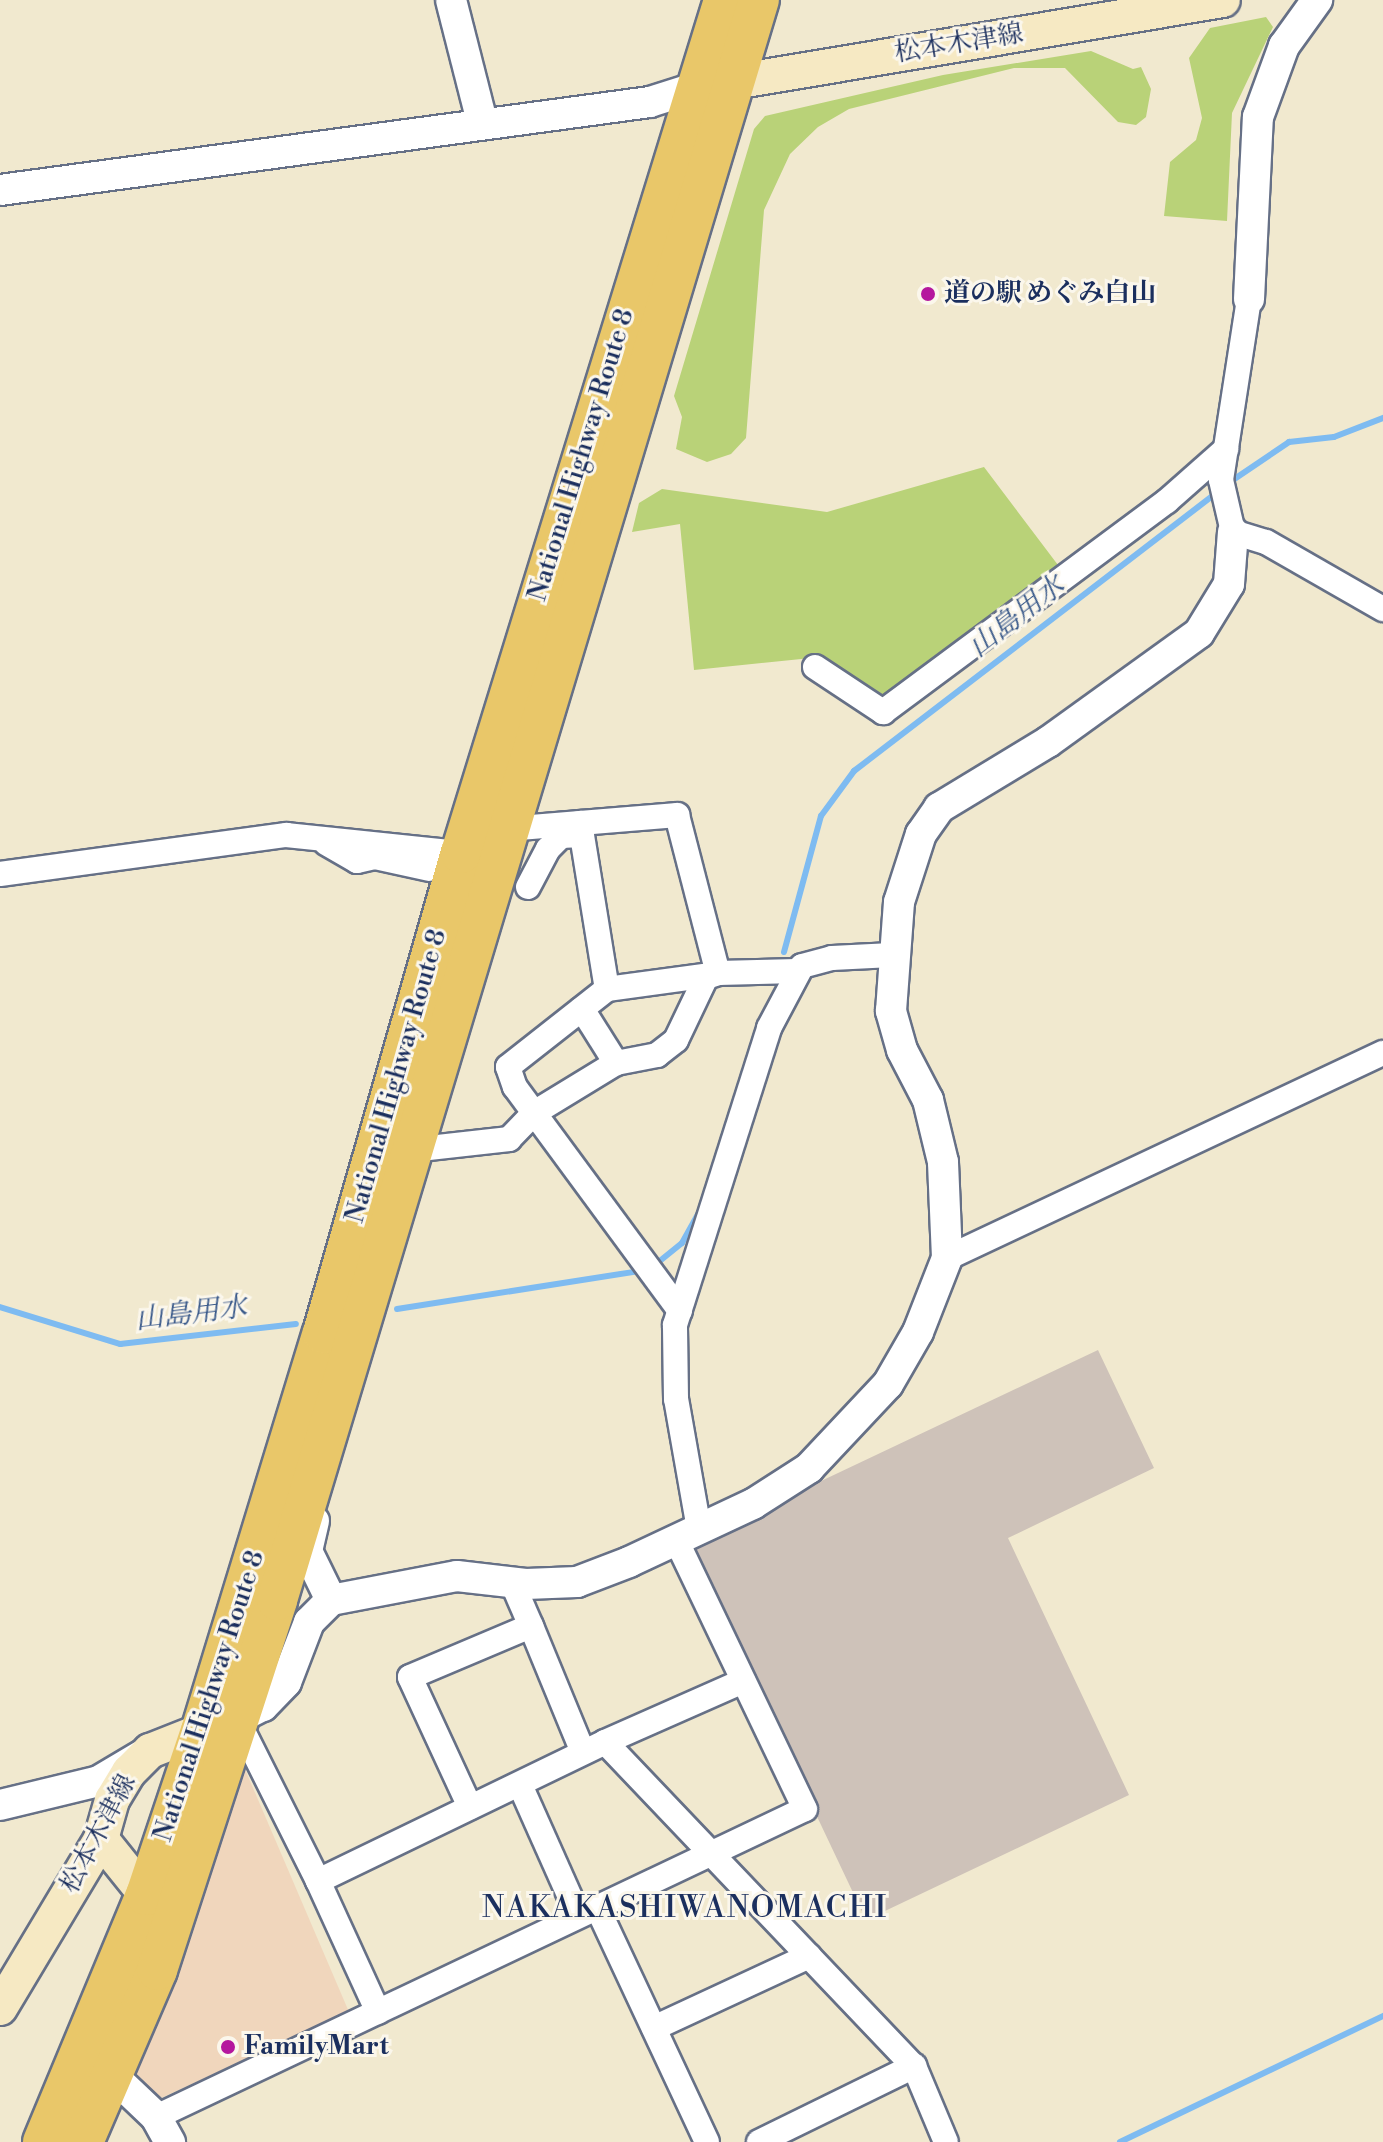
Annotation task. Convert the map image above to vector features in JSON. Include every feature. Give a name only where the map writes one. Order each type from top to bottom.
[{"type":"highway","name":"National Highway Route 8","points":[[83,2142],[157,1970],[445,861],[724,0]]},
{"type":"highway","name":"National Highway Route 8","points":[[43,2142],[220,1726],[347,1363],[507,829],[738,81],[759,0]]},
{"type":"main road","name":"松本木津線","points":[[694,88],[1223,0]]},
{"type":"main road","name":"松本木津線","points":[[0,2008],[101,1839],[112,1800],[150,1751],[220,1726]]},
{"type":"main road","points":[[101,1839],[146,1895]]},
{"type":"street","points":[[451,0],[482,122]]},
{"type":"street","points":[[378,2012],[318,1881],[220,1726],[286,1682],[309,1622],[331,1600],[457,1576],[512,1582],[577,1582],[753,1504],[809,1468],[888,1384],[918,1332],[947,1258],[943,1162],[928,1100],[902,1050],[891,1011],[892,955],[899,902],[921,834],[939,808],[1048,742],[1199,633],[1229,584],[1233,532],[1224,489],[1226,449],[1249,299],[1258,117],[1284,46],[1317,0]]},
{"type":"street","points":[[0,190],[482,122],[650,102],[694,88]]},
{"type":"street","points":[[815,667],[883,712],[1167,501],[1226,449]]},
{"type":"street","points":[[1233,532],[1266,542],[1383,609]]},
{"type":"street","points":[[411,1150],[509,1139],[534,1113],[616,1063],[657,1055],[676,1040],[714,974],[677,815],[581,829],[507,829]]},
{"type":"street","points":[[528,887],[548,849],[561,836],[581,829]]},
{"type":"street","points":[[581,829],[607,989]]},
{"type":"street","points":[[0,874],[286,835],[445,861]]},
{"type":"street","points":[[317,838],[357,861],[375,857],[445,861]]},
{"type":"street","points":[[680,1311],[515,1087],[508,1067],[607,989],[714,974],[797,971],[832,958],[892,955]]},
{"type":"street","points":[[113,2076],[163,2129],[378,2012],[805,1809],[743,1681],[688,1534],[676,1399],[680,1311],[769,1028],[797,971]]},
{"type":"street","points":[[582,1009],[616,1063]]},
{"type":"street","points":[[947,1258],[1383,1053]]},
{"type":"street","points":[[331,1600],[307,1551],[346,1415],[347,1363]]},
{"type":"street","points":[[512,1582],[531,1626],[594,1747],[717,1853],[914,2066],[946,2142]]},
{"type":"street","points":[[470,1807],[410,1677],[531,1626]]},
{"type":"street","points":[[318,1881],[470,1807],[521,1787],[594,1747],[743,1681]]},
{"type":"street","points":[[0,1805],[99,1781],[150,1751]]},
{"type":"street","points":[[521,1787],[654,2028],[707,2142]]},
{"type":"street","points":[[654,2028],[809,1956]]},
{"type":"street","points":[[759,2142],[914,2066]]},
{"type":"shaded area","points":[[1098,1350],[1154,1468],[1008,1538],[1129,1795],[866,1920],[688,1544]]},
{"type":"shaded area","points":[[244,1767],[349,2012],[161,2098],[129,2070]]},
{"type":"green space","points":[[1266,17],[1273,27],[1232,113],[1227,221],[1164,216],[1170,162],[1196,140],[1202,118],[1189,58],[1210,28]]},
{"type":"green space","points":[[1091,51],[1133,69],[1141,67],[1151,89],[1146,117],[1136,125],[1118,122],[1065,68],[1014,68],[849,109],[818,127],[790,154],[764,210],[746,438],[731,454],[707,462],[676,449],[682,417],[674,396],[754,129],[765,116],[943,75]]},
{"type":"green space","points":[[984,467],[1061,569],[890,699],[877,700],[811,658],[694,670],[680,524],[632,532],[639,503],[662,489],[827,512]]},
{"type":"waterway","name":"山島用水","points":[[1227,484],[1289,442],[1334,437],[1383,418]]},
{"type":"waterway","name":"山島用水","points":[[784,952],[821,816],[854,771],[1219,491]]},
{"type":"waterway","name":"山島用水","points":[[661,1260],[682,1243],[699,1212]]},
{"type":"waterway","name":"山島用水","points":[[397,1309],[639,1271]]},
{"type":"waterway","name":"山島用水","points":[[0,1307],[120,1344],[296,1324]]},
{"type":"waterway","points":[[1120,2142],[1383,2016]]},
{"type":"place","name":"道の駅 めぐみ白山","points":[[928,294]]},
{"type":"place","name":"FamilyMart","points":[[228,2047]]},
{"type":"district","name":"NAKAKASHIWANOMACHI","points":[[685,1908]]}]
